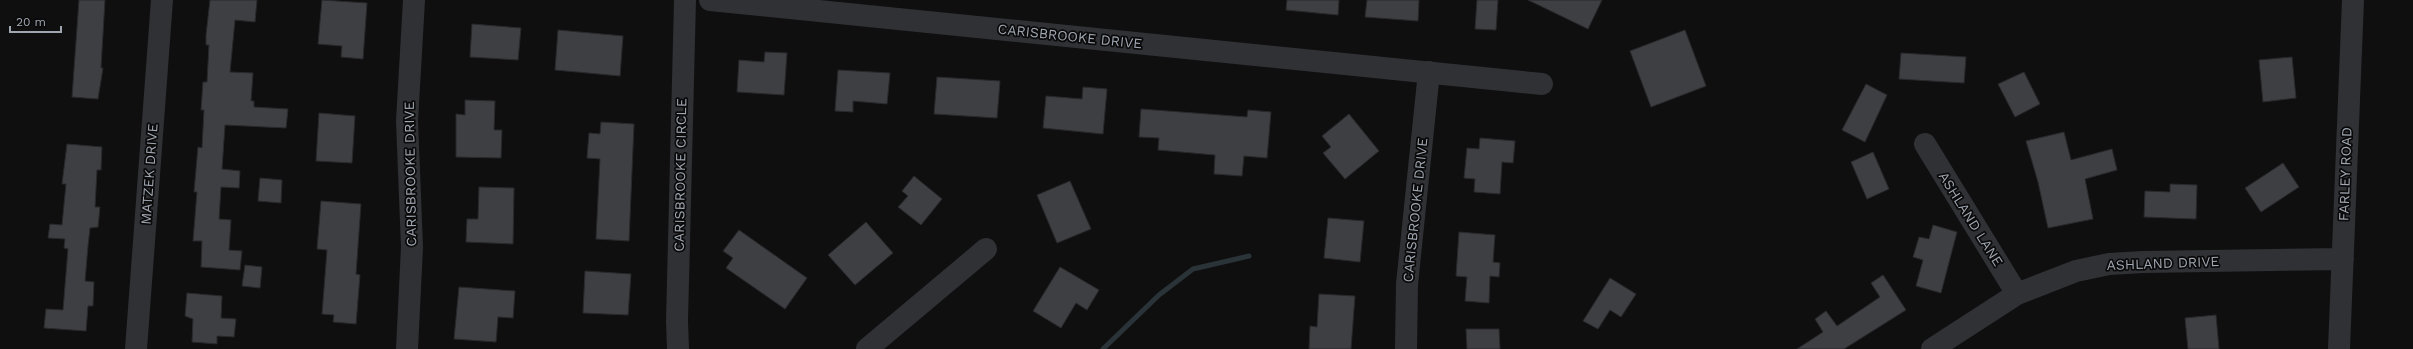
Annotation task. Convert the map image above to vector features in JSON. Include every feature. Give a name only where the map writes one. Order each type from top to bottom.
[{"type":"street","name":"MATZEK DRIVE","points":[[136,349],[162,0]]},
{"type":"street","name":"CARISBROOKE DRIVE","points":[[407,349],[412,247],[407,121],[414,0]]},
{"type":"street","name":"CARISBROOKE CIRCLE","points":[[678,349],[677,313],[685,0]]},
{"type":"street","name":"CARISBROOKE DRIVE","points":[[710,0],[1542,84]]},
{"type":"street","name":"FARLEY ROAD","points":[[2339,349],[2346,135],[2353,0]]},
{"type":"street","name":"CARISBROOKE DRIVE","points":[[1406,349],[1407,284],[1429,72]]},
{"type":"street","name":"ASHLAND LANE","points":[[1925,144],[2017,294]]},
{"type":"street","points":[[866,349],[986,249]]},
{"type":"street","name":"ASHLAND DRIVE","points":[[1932,349],[2017,294],[2076,271],[2108,264],[2343,259]]},
{"type":"building","points":[[79,0],[105,0],[101,68],[103,68],[98,99],[72,97]]},
{"type":"building","points":[[210,0],[257,0],[255,22],[235,20],[230,72],[253,73],[251,101],[254,101],[254,107],[288,109],[286,128],[225,125],[222,169],[240,171],[239,188],[221,187],[219,219],[231,220],[229,250],[242,251],[240,270],[201,267],[202,241],[193,241],[197,192],[194,192],[198,147],[202,148],[204,110],[201,110],[203,82],[207,82],[209,45],[206,45],[206,35]]},
{"type":"building","points":[[322,0],[367,3],[363,59],[341,57],[342,46],[318,44]]},
{"type":"building","points":[[1287,0],[1339,0],[1338,15],[1286,10]]},
{"type":"building","points":[[1367,0],[1419,0],[1418,21],[1365,17]]},
{"type":"building","points":[[1477,0],[1498,0],[1496,30],[1475,29]]},
{"type":"building","points":[[1528,0],[1602,0],[1588,29]]},
{"type":"building","points":[[472,24],[521,28],[518,60],[470,57]]},
{"type":"building","points":[[558,30],[623,36],[620,76],[555,70]]},
{"type":"building","points":[[1685,30],[1706,86],[1651,107],[1630,51]]},
{"type":"building","points":[[765,52],[787,53],[784,95],[737,92],[739,60],[764,62]]},
{"type":"building","points":[[1901,53],[1966,57],[1964,83],[1899,79]]},
{"type":"building","points":[[2292,57],[2296,98],[2263,102],[2259,60]]},
{"type":"building","points":[[838,70],[890,73],[887,104],[853,101],[853,112],[835,111]]},
{"type":"building","points":[[2024,72],[2040,104],[2015,117],[1998,84]]},
{"type":"building","points":[[937,77],[1000,81],[997,118],[934,114]]},
{"type":"building","points":[[1866,84],[1887,95],[1865,142],[1842,130]]},
{"type":"building","points":[[1083,87],[1107,89],[1103,134],[1043,128],[1046,96],[1082,99]]},
{"type":"building","points":[[465,100],[495,101],[494,130],[502,130],[501,158],[456,157],[456,114],[465,115]]},
{"type":"building","points":[[1141,109],[1247,117],[1248,110],[1271,112],[1267,158],[1244,156],[1242,176],[1214,174],[1215,155],[1158,150],[1159,138],[1139,137]]},
{"type":"building","points":[[319,113],[355,116],[352,163],[316,161]]},
{"type":"building","points":[[1349,114],[1379,151],[1345,179],[1323,153],[1331,147],[1322,136]]},
{"type":"building","points":[[601,122],[634,124],[629,241],[596,239],[600,159],[587,158],[589,133],[600,134]]},
{"type":"building","points":[[2064,132],[2071,160],[2112,149],[2117,170],[2085,179],[2093,219],[2048,228],[2038,182],[2026,141]]},
{"type":"building","points":[[1480,138],[1515,141],[1513,163],[1502,162],[1500,194],[1474,192],[1475,179],[1464,178],[1467,148],[1479,149]]},
{"type":"building","points":[[67,144],[102,147],[101,170],[97,170],[95,207],[100,207],[98,227],[90,228],[88,246],[85,281],[94,282],[93,306],[88,306],[86,331],[44,328],[46,309],[63,310],[68,249],[64,248],[65,239],[48,238],[50,224],[62,225],[66,184],[62,184]]},
{"type":"building","points":[[1873,152],[1889,189],[1867,199],[1851,162]]},
{"type":"building","points":[[2283,163],[2299,187],[2261,212],[2245,188]]},
{"type":"building","points":[[914,176],[942,199],[921,225],[898,207],[908,196],[902,191]]},
{"type":"building","points":[[260,178],[282,180],[281,203],[258,201]]},
{"type":"building","points":[[1070,181],[1091,229],[1057,243],[1037,195]]},
{"type":"building","points":[[2170,184],[2197,185],[2196,219],[2144,217],[2145,191],[2170,192]]},
{"type":"building","points":[[479,187],[514,188],[513,244],[466,242],[467,219],[478,219]]},
{"type":"building","points":[[321,201],[361,204],[356,274],[360,275],[356,324],[333,322],[334,315],[322,314],[327,250],[317,249]]},
{"type":"building","points":[[1328,218],[1364,221],[1360,262],[1324,258]]},
{"type":"building","points":[[866,222],[893,253],[855,285],[828,255]]},
{"type":"building","points":[[1933,225],[1957,232],[1941,293],[1916,286],[1923,260],[1913,257],[1919,237],[1929,239]]},
{"type":"building","points":[[739,230],[807,278],[785,309],[726,268],[733,258],[723,251]]},
{"type":"building","points":[[1459,232],[1495,235],[1493,262],[1500,263],[1499,277],[1490,276],[1489,303],[1465,301],[1467,277],[1456,276]]},
{"type":"building","points":[[245,265],[262,267],[260,288],[242,286]]},
{"type":"building","points":[[1060,267],[1099,290],[1087,310],[1076,303],[1061,328],[1033,311]]},
{"type":"building","points":[[585,271],[631,274],[628,315],[583,313]]},
{"type":"building","points":[[1883,275],[1906,310],[1844,349],[1797,349],[1823,332],[1815,319],[1826,311],[1837,326],[1880,297],[1871,283]]},
{"type":"building","points":[[1610,278],[1636,294],[1621,317],[1610,310],[1598,329],[1583,321]]},
{"type":"building","points":[[459,287],[515,291],[513,318],[498,317],[496,342],[454,339]]},
{"type":"building","points":[[187,293],[222,296],[221,318],[236,319],[234,337],[217,336],[217,344],[192,342],[193,319],[185,316]]},
{"type":"building","points":[[1319,294],[1355,296],[1351,349],[1309,349],[1310,326],[1317,327]]},
{"type":"building","points":[[2216,315],[2219,349],[2188,349],[2185,318]]},
{"type":"building","points":[[1466,329],[1499,329],[1500,349],[1467,349]]},
{"type":"waterway","points":[[1103,349],[1159,295],[1193,269],[1249,256]]}]
